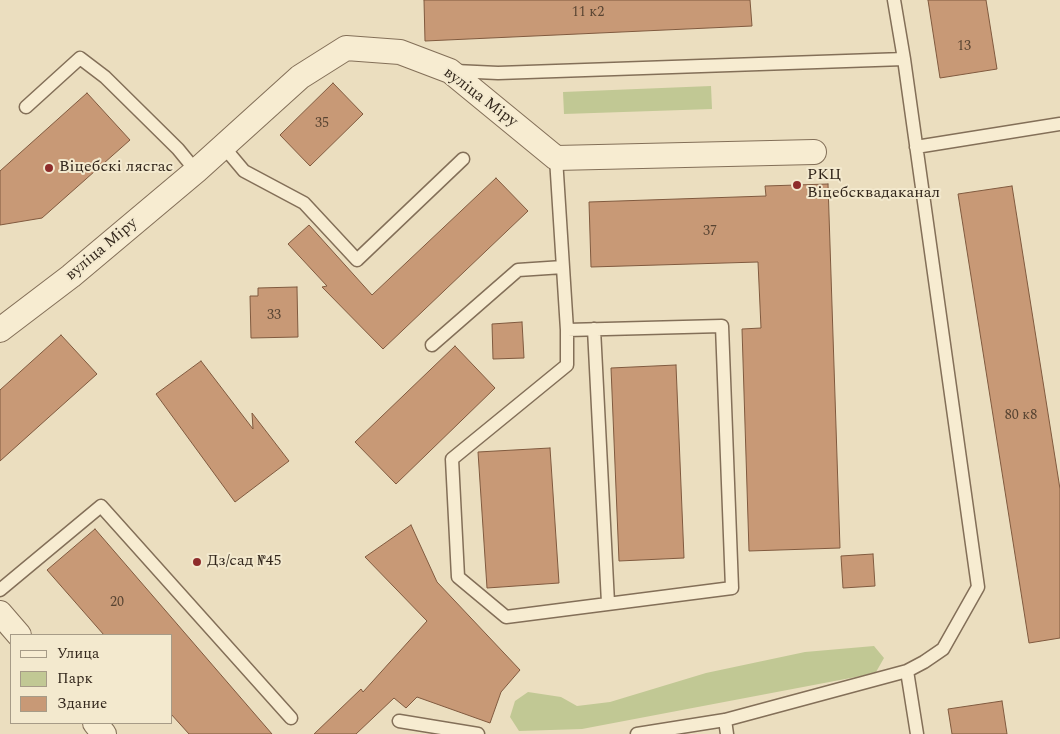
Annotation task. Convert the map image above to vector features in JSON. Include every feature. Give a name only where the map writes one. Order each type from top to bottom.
[{"type":"street","name":"вуліца Міру","points":[[2,324],[71,276],[196,171],[300,77],[346,48],[400,52],[450,71],[556,158]]},
{"type":"street","points":[[556,158],[814,152]]},
{"type":"street","points":[[95,724],[104,734]]},
{"type":"lane","points":[[636,734],[725,720],[906,671],[943,649],[978,587],[904,58],[894,0]]},
{"type":"lane","points":[[26,107],[80,58],[105,77],[178,150],[196,171]]},
{"type":"lane","points":[[450,71],[498,73],[904,58]]},
{"type":"lane","points":[[916,147],[1060,124]]},
{"type":"lane","points":[[223,146],[244,171],[304,203],[357,260],[463,159]]},
{"type":"lane","points":[[556,158],[564,267],[567,366],[452,460],[458,577],[506,616],[732,588],[722,326],[567,330]]},
{"type":"lane","points":[[432,345],[518,270],[564,267]]},
{"type":"lane","points":[[594,329],[608,603]]},
{"type":"lane","points":[[0,590],[101,506],[291,718]]},
{"type":"lane","points":[[906,671],[917,734]]},
{"type":"lane","points":[[725,720],[727,734]]},
{"type":"lane","points":[[399,721],[478,734]]},
{"type":"green space","points":[[711,86],[712,109],[564,114],[563,92]]},
{"type":"green space","points":[[874,646],[884,658],[876,672],[861,676],[582,729],[519,731],[510,717],[515,701],[528,692],[561,697],[577,706],[610,702],[706,673],[805,652]]},
{"type":"building","points":[[424,0],[750,0],[752,26],[425,41]]},
{"type":"building","points":[[928,0],[986,0],[997,69],[940,78]]},
{"type":"building","points":[[333,83],[363,114],[310,166],[280,135]]},
{"type":"building","name":"Віцебскі лясгас","points":[[87,93],[130,140],[42,218],[0,225],[0,171]]},
{"type":"building","points":[[496,178],[528,211],[383,349],[322,287],[327,286],[288,244],[309,225],[372,295]]},
{"type":"building","points":[[828,184],[840,548],[749,551],[742,329],[761,328],[758,262],[591,267],[589,202],[766,196],[765,186]]},
{"type":"building","points":[[1012,186],[1060,489],[1060,638],[1029,643],[958,194]]},
{"type":"building","points":[[297,287],[298,337],[251,338],[250,296],[258,296],[258,288]]},
{"type":"building","points":[[522,322],[524,358],[493,359],[492,324]]},
{"type":"building","points":[[61,335],[97,374],[0,461],[0,390]]},
{"type":"building","points":[[455,346],[495,388],[396,484],[355,442]]},
{"type":"building","points":[[201,361],[253,429],[252,413],[289,461],[235,502],[156,394]]},
{"type":"building","points":[[676,365],[684,558],[619,561],[611,368]]},
{"type":"building","points":[[550,448],[559,583],[487,588],[478,452]]},
{"type":"building","points":[[411,525],[437,582],[520,670],[501,692],[490,723],[417,697],[406,708],[394,698],[356,734],[314,734],[361,689],[363,692],[427,621],[365,557]]},
{"type":"building","points":[[95,529],[272,734],[189,734],[172,715],[172,634],[103,634],[47,570]]},
{"type":"building","points":[[873,554],[875,586],[843,588],[841,556]]},
{"type":"building","points":[[1002,701],[1007,734],[952,734],[948,709]]},
{"type":"place","name":"Віцебскі лясгас","points":[[49,168]]},
{"type":"place","name":"РКЦ Віцебсквадаканал","points":[[797,185]]},
{"type":"place","name":"Дз/сад №45","points":[[197,562]]}]
